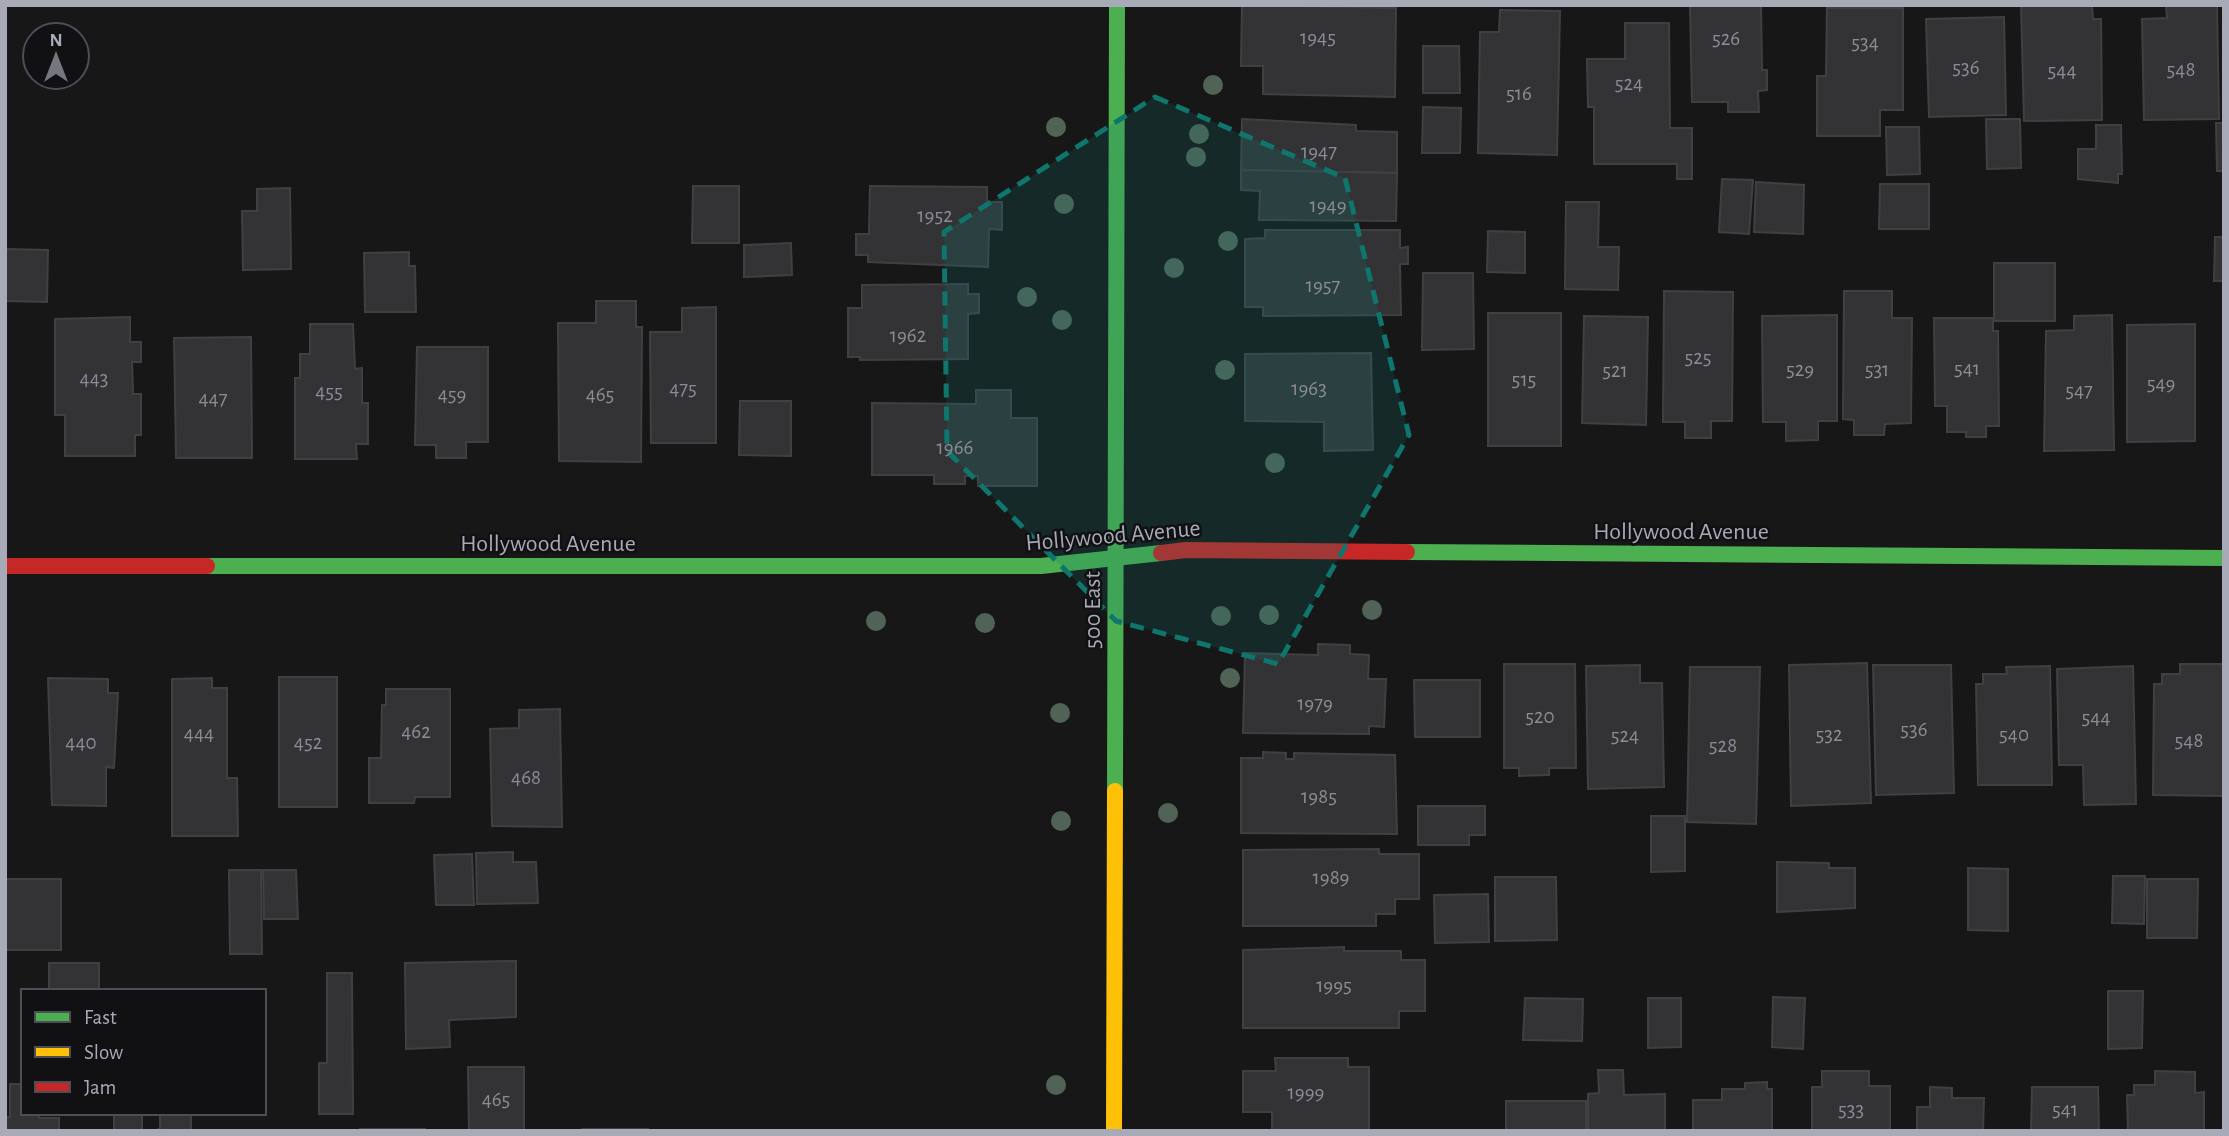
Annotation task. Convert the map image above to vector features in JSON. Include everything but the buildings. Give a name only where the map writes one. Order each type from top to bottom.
[{"type":"street","name":"500 East","points":[[1114,1131],[1116,5]]},
{"type":"street","name":"Hollywood Avenue","points":[[5,566],[1041,566],[1186,550],[2224,558]]},
{"type":"highlighted area","points":[[1155,97],[1345,178],[1409,435],[1278,664],[1116,621],[947,451],[944,232]]},
{"type":"traffic: fast","points":[[1115,791],[1117,5]]},
{"type":"traffic: fast","points":[[1407,552],[2224,558]]},
{"type":"traffic: fast","points":[[207,566],[1041,566],[1161,553]]},
{"type":"traffic: slow","points":[[1114,1131],[1115,791]]},
{"type":"traffic: jam","points":[[1161,553],[1186,550],[1407,552]]},
{"type":"traffic: jam","points":[[5,566],[207,566]]}]
